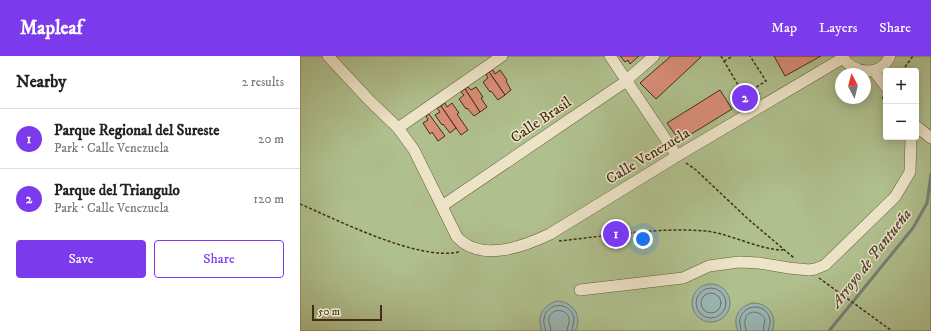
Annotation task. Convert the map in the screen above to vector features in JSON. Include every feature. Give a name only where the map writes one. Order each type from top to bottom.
[{"type":"street","points":[[328,56],[369,100],[398,128],[414,150],[442,206]]},
{"type":"street","points":[[610,56],[677,156]]},
{"type":"street","name":"Calle Brasil","points":[[442,206],[626,80],[654,56]]},
{"type":"street","points":[[843,57],[850,66],[857,70],[866,72],[874,71],[882,66],[889,60],[890,56]]},
{"type":"street","points":[[398,128],[498,57]]},
{"type":"street","name":"Calle Venezuela","points":[[442,206],[457,237],[461,242],[474,249],[497,251],[538,240],[843,57]]},
{"type":"street","points":[[874,71],[883,83]]},
{"type":"street","points":[[919,128],[931,138]]},
{"type":"street","points":[[580,290],[682,278],[709,266],[739,262],[759,263],[789,268],[815,269],[825,265],[895,196],[910,172],[911,140]]},
{"type":"path","points":[[721,56],[744,95],[766,82],[750,56]]},
{"type":"path","points":[[724,61],[733,56]]},
{"type":"path","points":[[904,68],[913,56]]},
{"type":"path","points":[[677,156],[696,170],[748,219],[772,239]]},
{"type":"path","points":[[300,204],[400,245],[447,254],[474,249]]},
{"type":"path","points":[[550,234],[556,241],[665,230],[706,232],[733,237],[775,250],[783,250]]},
{"type":"path","points":[[817,276],[892,331]]},
{"type":"green space","points":[[300,56],[931,56],[931,331],[300,331]]},
{"type":"water","points":[[707,284],[715,284],[725,289],[729,296],[729,310],[725,317],[715,322],[707,322],[697,317],[695,314],[692,307],[692,299],[697,289],[700,287]]},
{"type":"water","points":[[557,301],[568,304],[575,311],[578,320],[575,331],[542,331],[540,326],[540,316],[542,312],[548,305]]},
{"type":"water","points":[[753,303],[764,305],[771,312],[774,321],[772,331],[738,331],[736,326],[736,317],[738,313],[744,307]]},
{"type":"building","points":[[620,56],[639,56],[630,64],[628,60],[625,62]]},
{"type":"building","points":[[671,56],[701,57],[656,99],[640,83]]},
{"type":"building","points":[[774,56],[821,56],[785,76]]},
{"type":"building","points":[[493,70],[495,74],[500,70],[507,80],[506,81],[511,90],[505,95],[489,72]]},
{"type":"building","points":[[489,72],[505,95],[498,100],[483,82],[488,78],[486,75]]},
{"type":"building","points":[[468,87],[471,90],[476,87],[483,97],[481,98],[487,107],[480,112],[465,89]]},
{"type":"building","points":[[465,89],[480,112],[474,116],[467,108],[466,109],[459,99],[464,95],[461,92]]},
{"type":"building","points":[[720,90],[732,109],[680,141],[667,123]]},
{"type":"building","points":[[445,103],[447,107],[452,103],[459,113],[457,114],[468,130],[461,135],[441,106]]},
{"type":"building","points":[[441,106],[456,128],[450,133],[435,115],[440,112],[437,108]]},
{"type":"building","points":[[429,114],[445,136],[438,141],[432,132],[430,134],[423,123],[428,120],[426,116]]},
{"type":"waterway","name":"Arroyo de Pantueña","points":[[829,331],[913,228],[927,203],[931,174]]},
{"type":"place","name":"Parque del Triangulo","points":[[745,98]]},
{"type":"place","name":"Parque Regional del Sureste","points":[[616,234]]}]
